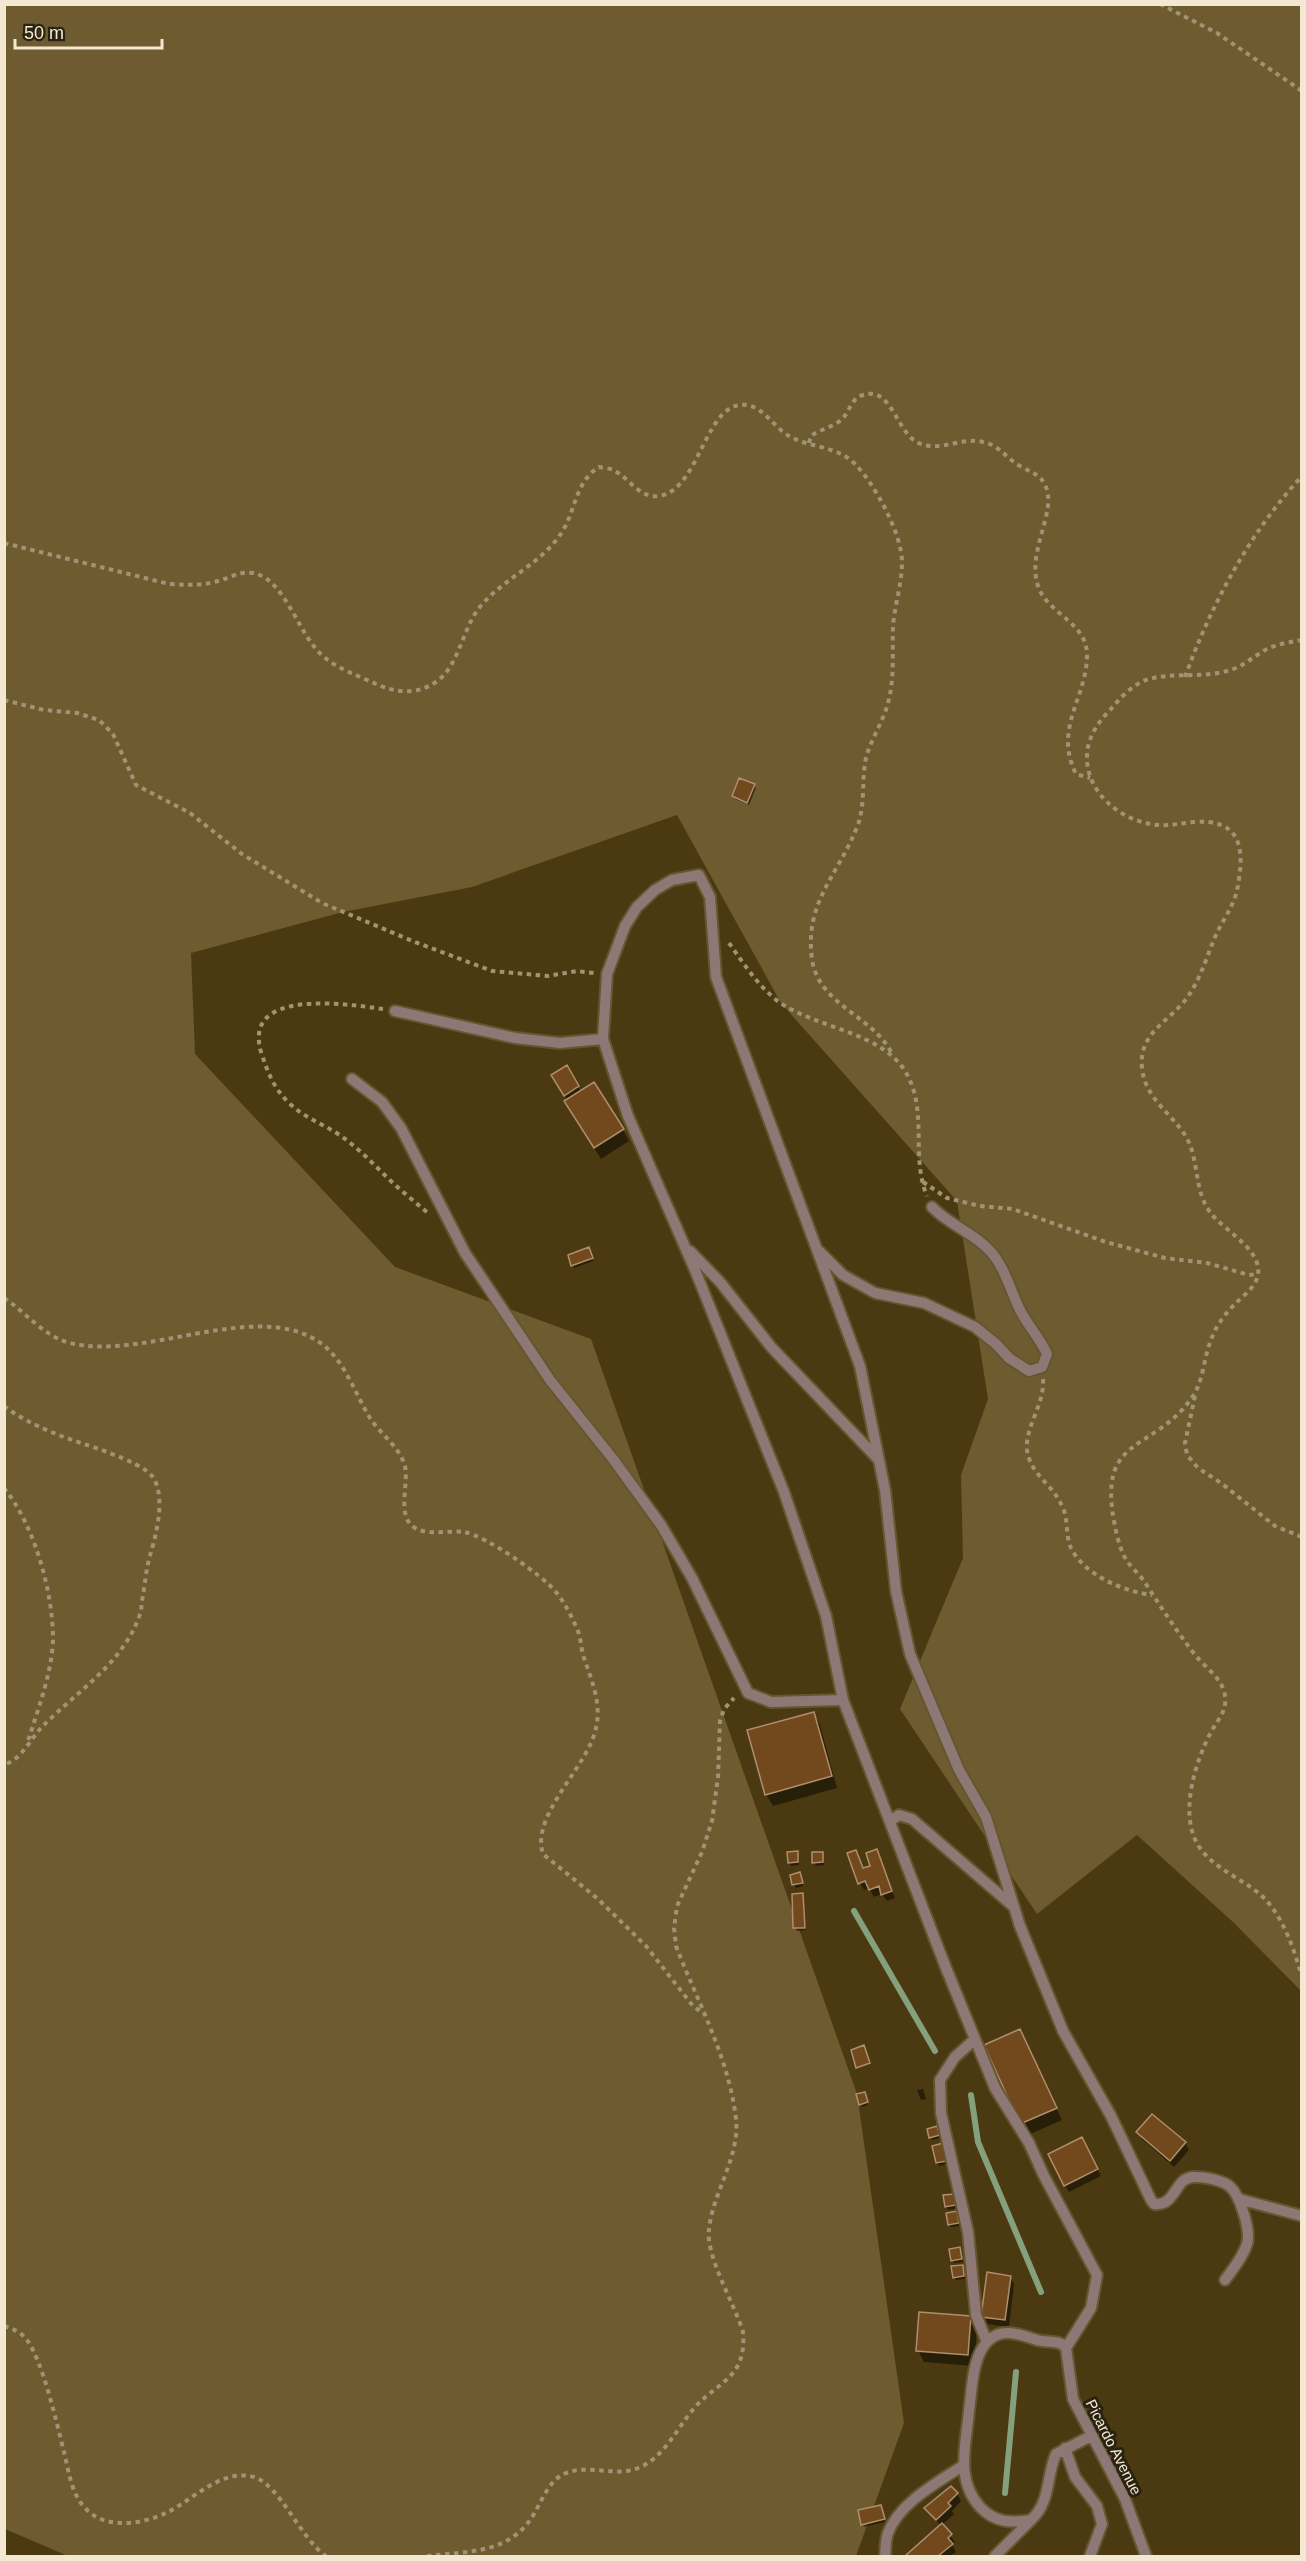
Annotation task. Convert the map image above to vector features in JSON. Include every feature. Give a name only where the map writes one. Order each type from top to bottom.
[{"type":"lane","points":[[1031,2520],[1011,2523],[997,2520],[985,2512],[969,2493],[965,2484],[964,2465],[978,2359],[987,2342],[997,2336],[1010,2333],[1043,2342],[1059,2343],[1066,2348],[1091,2308],[1097,2275],[1029,2143],[995,2088],[975,2039],[843,1700],[826,1616],[784,1492],[685,1246],[628,1116],[603,1039],[607,974],[625,926],[637,907],[655,890],[672,880],[699,875],[710,897],[716,977],[860,1366],[885,1490],[896,1591],[910,1654],[959,1770],[986,1817],[1014,1907],[1063,2031],[1111,2116],[1150,2200],[1154,2204],[1161,2205],[1169,2201],[1179,2183],[1194,2176],[1228,2185],[1239,2199],[1248,2243],[1226,2280]]},
{"type":"lane","points":[[395,1011],[515,1038],[560,1043],[603,1039]]},
{"type":"lane","points":[[352,1079],[382,1102],[401,1128],[465,1253],[550,1380],[613,1459],[661,1526],[692,1578],[748,1693],[771,1702],[843,1700]]},
{"type":"lane","points":[[817,1249],[843,1275],[875,1293],[924,1303],[947,1312],[975,1327],[1020,1367],[1029,1371],[1042,1367],[1047,1354],[1045,1348],[1021,1313],[1006,1276],[992,1252],[943,1219],[932,1207]]},
{"type":"lane","points":[[685,1246],[720,1282],[772,1348],[879,1460]]},
{"type":"lane","points":[[890,1821],[899,1815],[912,1819],[1014,1907]]},
{"type":"lane","points":[[975,2039],[954,2057],[940,2080],[941,2112],[968,2232],[976,2315],[987,2342]]},
{"type":"lane","points":[[1239,2199],[1302,2216]]},
{"type":"lane","name":"Picardo Avenue","points":[[1066,2348],[1073,2399],[1125,2499],[1146,2556]]},
{"type":"lane","points":[[995,2556],[1031,2520],[1042,2505],[1049,2482],[1049,2472],[1056,2454],[1091,2436]]},
{"type":"lane","points":[[1065,2448],[1075,2477],[1097,2506],[1102,2524],[1090,2556]]},
{"type":"lane","points":[[885,2556],[888,2533],[904,2509],[922,2493],[964,2465]]},
{"type":"path","points":[[1160,4],[1217,33],[1302,91]]},
{"type":"path","points":[[809,443],[811,436],[843,418],[853,401],[862,395],[874,394],[884,398],[891,406],[910,440],[926,446],[948,445],[967,440],[985,442],[1001,450],[1019,466],[1036,474],[1045,484],[1049,496],[1036,547],[1035,574],[1041,592],[1083,635],[1087,654],[1083,680],[1070,716],[1069,761],[1076,774],[1090,778]]},
{"type":"path","points":[[4,543],[168,584],[196,585],[251,572],[264,576],[276,585],[308,640],[324,658],[383,687],[404,692],[421,690],[438,681],[451,664],[473,616],[487,598],[539,557],[561,535],[573,513],[579,491],[588,475],[599,467],[612,469],[648,496],[660,496],[676,488],[683,480],[701,452],[713,426],[724,413],[736,406],[750,406],[761,411],[790,437],[843,455],[856,465],[889,517],[900,540],[902,562],[893,626],[894,672],[888,704],[866,759],[858,825],[815,908],[811,935],[812,961],[820,981],[837,1002],[885,1039],[892,1054],[906,1072],[917,1101],[920,1130],[918,1160],[932,1207]]},
{"type":"path","points":[[1185,677],[1195,650],[1241,561],[1278,501],[1302,476]]},
{"type":"path","points":[[1302,640],[1269,647],[1234,669],[1207,675],[1145,680],[1122,696],[1099,721],[1088,745],[1090,778],[1104,800],[1128,817],[1156,825],[1219,822],[1234,833],[1240,851],[1240,876],[1234,904],[1217,932],[1189,995],[1175,1012],[1155,1027],[1145,1047],[1141,1065],[1149,1090],[1157,1104],[1174,1120],[1188,1140],[1195,1160],[1197,1185],[1209,1211],[1248,1248],[1257,1261],[1258,1274],[1254,1286],[1225,1314],[1210,1340],[1185,1443],[1187,1455],[1198,1468],[1221,1483],[1275,1526],[1302,1538]]},
{"type":"path","points":[[4,700],[45,710],[77,713],[99,720],[113,734],[136,786],[190,813],[242,854],[322,903],[492,971],[548,976],[577,971],[607,974]]},
{"type":"path","points":[[728,941],[763,989],[781,1003],[892,1054]]},
{"type":"path","points":[[395,1011],[314,1003],[279,1008],[263,1019],[258,1033],[260,1050],[270,1079],[288,1102],[311,1120],[338,1133],[430,1215]]},
{"type":"path","points":[[923,1182],[947,1198],[980,1206],[1013,1209],[1106,1242],[1165,1258],[1206,1263],[1249,1275],[1258,1274]]},
{"type":"path","points":[[4,1298],[52,1337],[72,1343],[141,1344],[269,1326],[294,1331],[317,1341],[336,1358],[371,1419],[399,1452],[405,1467],[406,1518],[412,1527],[425,1531],[464,1532],[486,1539],[555,1590],[569,1612],[579,1633],[583,1653],[592,1676],[598,1706],[596,1728],[590,1747],[542,1828],[540,1845],[543,1854],[598,1899],[646,1946],[693,2006],[704,2014]]},
{"type":"path","points":[[1042,1367],[1044,1386],[1041,1403],[1032,1424],[1027,1449],[1032,1466],[1061,1503],[1071,1548],[1082,1562],[1121,1589],[1152,1595]]},
{"type":"path","points":[[1195,1395],[1178,1415],[1130,1447],[1114,1468],[1111,1490],[1115,1526],[1125,1559],[1142,1577],[1152,1595],[1199,1659],[1216,1677],[1225,1693],[1225,1712],[1211,1732],[1199,1760],[1191,1791],[1191,1821],[1196,1843],[1210,1860],[1263,1897],[1279,1918],[1297,1959],[1302,1977]]},
{"type":"path","points":[[4,1406],[18,1416],[57,1435],[141,1466],[153,1477],[158,1492],[154,1540],[147,1566],[141,1612],[136,1624],[115,1656],[96,1678],[28,1742]]},
{"type":"path","points":[[4,1488],[34,1542],[50,1596],[53,1640],[44,1691],[28,1742],[20,1757],[4,1764]]},
{"type":"path","points":[[427,2556],[488,2549],[507,2543],[521,2532],[550,2487],[561,2476],[576,2471],[628,2471],[645,2465],[667,2444],[700,2402],[737,2367],[744,2344],[743,2332],[709,2246],[708,2229],[735,2144],[736,2121],[726,2067],[676,1946],[674,1928],[677,1906],[702,1852],[712,1821],[718,1777],[720,1721],[724,1709],[746,1688]]},
{"type":"path","points":[[4,2326],[16,2330],[27,2340],[31,2348],[48,2394],[71,2483],[78,2500],[88,2512],[103,2521],[132,2522],[167,2513],[210,2486],[241,2475],[255,2478],[268,2486],[315,2549],[326,2556]]},
{"type":"shaded area","points":[[5,5],[1301,5],[1301,1991],[1233,1922],[1137,1835],[1037,1914],[900,1709],[963,1558],[961,1475],[988,1399],[957,1201],[781,1003],[677,815],[472,887],[343,912],[191,953],[195,1054],[395,1267],[591,1339],[857,2094],[904,2423],[856,2556],[68,2556],[5,2529]]},
{"type":"building","points":[[739,778],[755,784],[747,803],[732,796]]},
{"type":"building","points":[[567,1065],[579,1086],[564,1096],[551,1075]]},
{"type":"building","points":[[594,1082],[624,1129],[594,1148],[564,1101]]},
{"type":"building","points":[[589,1247],[593,1258],[571,1266],[568,1255]]},
{"type":"building","points":[[814,1712],[832,1776],[765,1795],[747,1730]]},
{"type":"building","points":[[877,1849],[892,1891],[881,1895],[879,1886],[869,1890],[865,1881],[858,1884],[847,1853],[856,1850],[863,1868],[870,1866],[866,1853]]},
{"type":"building","points":[[798,1851],[798,1862],[788,1863],[787,1852]]},
{"type":"building","points":[[812,1852],[823,1852],[823,1862],[812,1863]]},
{"type":"building","points":[[800,1872],[803,1883],[792,1885],[790,1875]]},
{"type":"building","points":[[803,1893],[805,1928],[793,1928],[792,1894]]},
{"type":"building","points":[[1020,2029],[1057,2108],[1020,2124],[984,2045]]},
{"type":"building","points":[[864,2045],[870,2063],[856,2068],[851,2050]]},
{"type":"building","points":[[865,2092],[868,2102],[859,2105],[856,2094]]},
{"type":"building","points":[[1152,2114],[1186,2142],[1170,2161],[1136,2132]]},
{"type":"building","points":[[937,2126],[940,2135],[929,2138],[927,2129]]},
{"type":"building","points":[[1082,2137],[1098,2169],[1064,2186],[1048,2154]]},
{"type":"building","points":[[943,2143],[947,2161],[936,2163],[932,2146]]},
{"type":"building","points":[[954,2194],[956,2205],[945,2207],[943,2195]]},
{"type":"building","points":[[957,2211],[959,2223],[948,2225],[946,2213]]},
{"type":"building","points":[[960,2247],[962,2259],[951,2261],[949,2249]]},
{"type":"building","points":[[963,2265],[964,2276],[953,2278],[951,2266]]},
{"type":"building","points":[[987,2272],[1011,2276],[1005,2320],[981,2317]]},
{"type":"building","points":[[919,2312],[971,2316],[968,2355],[916,2351]]},
{"type":"building","points":[[951,2486],[958,2493],[948,2503],[951,2506],[936,2520],[924,2508]]},
{"type":"building","points":[[881,2505],[885,2519],[861,2525],[858,2510]]},
{"type":"building","points":[[942,2523],[952,2534],[948,2538],[953,2544],[938,2556],[905,2556]]},
{"type":"waterway","points":[[854,1911],[935,2051]]},
{"type":"waterway","points":[[971,2095],[978,2142],[1041,2292]]},
{"type":"waterway","points":[[1005,2493],[1016,2372]]}]
